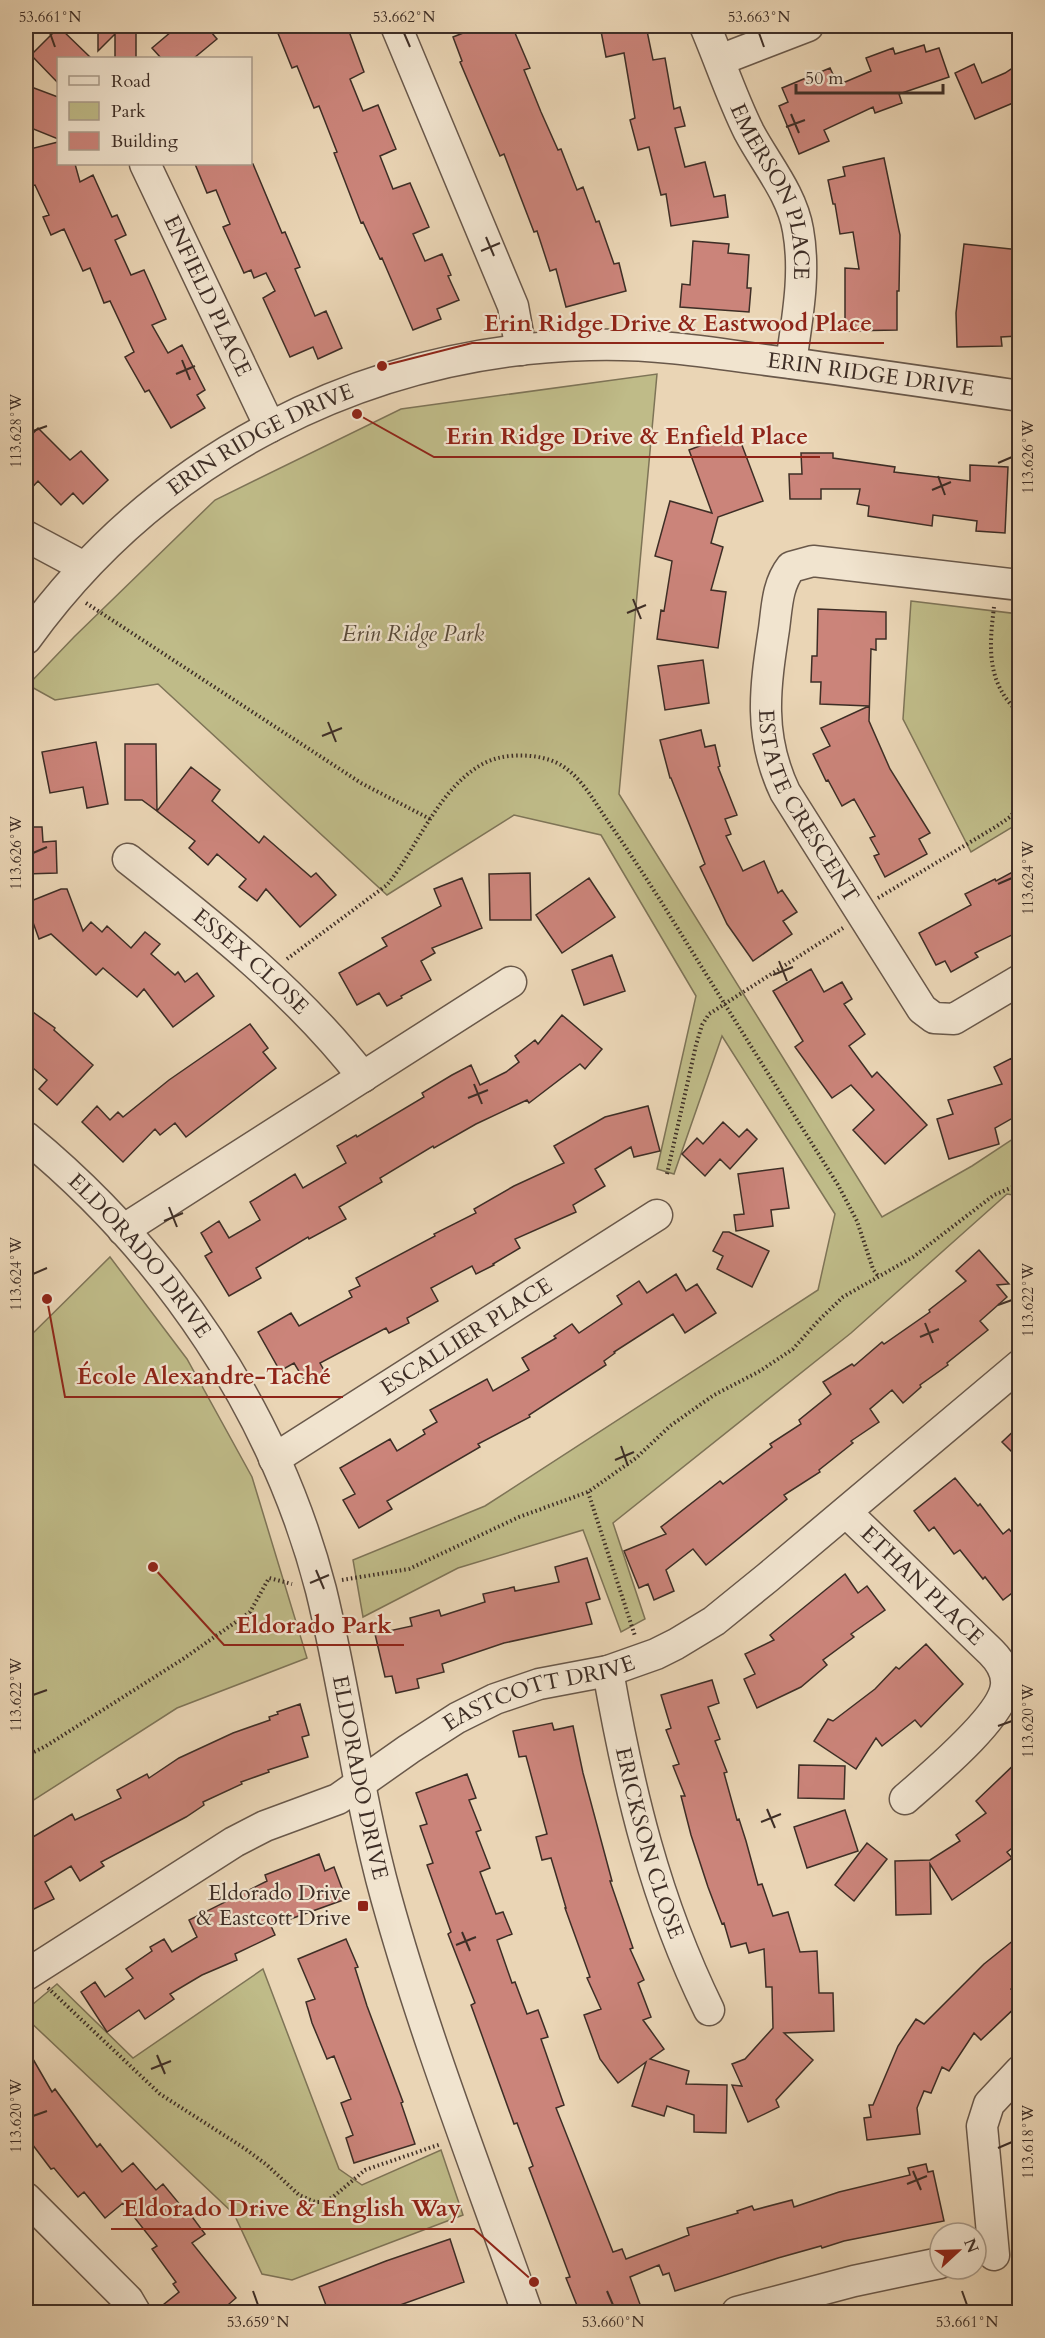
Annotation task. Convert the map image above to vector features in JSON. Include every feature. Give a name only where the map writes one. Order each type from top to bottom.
[{"type":"street","points":[[396,26],[513,306],[521,350]]},
{"type":"street","name":"EMERSON PLACE","points":[[705,26],[748,129],[791,206],[798,229],[801,269],[791,363]]},
{"type":"street","points":[[720,60],[808,26]]},
{"type":"street","name":"ENFIELD PLACE","points":[[145,165],[270,427]]},
{"type":"street","name":"ERIN RIDGE DRIVE","points":[[26,639],[84,567],[148,507],[222,454],[270,427],[326,400],[393,376],[479,354],[590,345],[654,346],[1020,396]]},
{"type":"street","points":[[26,536],[84,567]]},
{"type":"street","name":"ESTATE CRESCENT","points":[[1020,585],[784,559],[765,692],[767,740],[778,777],[793,806],[915,1000],[938,1030],[948,1020],[961,1017],[1020,980]]},
{"type":"street","name":"ESSEX CLOSE","points":[[128,860],[225,935],[284,988],[363,1077]]},
{"type":"street","points":[[123,1230],[511,982]]},
{"type":"street","name":"ELDORADO DRIVE","points":[[26,1137],[73,1178],[123,1230],[176,1293],[214,1348],[244,1398],[274,1459],[298,1518],[306,1585],[337,1663],[359,1784],[400,1948],[527,2313]]},
{"type":"street","name":"ESCALLIER PLACE","points":[[274,1459],[657,1215]]},
{"type":"street","name":"EASTCOTT DRIVE","points":[[36,1980],[234,1842],[265,1826],[338,1798],[458,1718],[495,1699],[539,1684],[608,1671],[656,1654],[696,1633],[731,1608],[1020,1365]]},
{"type":"street","name":"ETHAN PLACE","points":[[846,1512],[991,1652],[1005,1674],[1004,1696],[994,1712],[943,1765],[905,1799]]},
{"type":"street","name":"ERICKSON CLOSE","points":[[608,1671],[628,1777],[649,1859],[670,1924],[709,2010]]},
{"type":"street","points":[[996,2255],[982,2126],[989,2104],[1020,2071]]},
{"type":"street","points":[[26,2198],[128,2300],[135,2313]]},
{"type":"street","points":[[737,2313],[854,2281],[928,2266]]},
{"type":"path","points":[[79,600],[361,783],[430,819]]},
{"type":"path","points":[[994,605],[990,642],[995,679],[1005,699],[1020,714]]},
{"type":"path","points":[[287,959],[387,885],[443,800],[460,781],[480,766],[497,758],[518,755],[539,758],[562,766],[581,781],[639,866],[847,1201],[857,1221],[873,1269],[879,1276]]},
{"type":"path","points":[[870,903],[997,826],[1010,817],[1020,805]]},
{"type":"path","points":[[667,1174],[702,1024],[709,1014],[850,923]]},
{"type":"path","points":[[26,1756],[46,1746],[174,1666],[250,1612],[269,1578],[306,1585],[409,1569],[519,1517],[588,1492],[636,1458],[670,1426],[714,1395],[760,1371],[793,1349],[843,1297],[913,1257],[993,1195],[1020,1184]]},
{"type":"path","points":[[588,1492],[635,1636]]},
{"type":"path","points":[[36,1980],[160,2094],[244,2148],[267,2165],[299,2195],[315,2202],[324,2202],[333,2197],[366,2170],[441,2144]]},
{"type":"green space","name":"Erin Ridge Park","points":[[657,374],[619,794],[882,1217],[972,1166],[1019,1135],[1019,1196],[1007,1194],[851,1333],[613,1523],[645,1619],[621,1632],[583,1530],[458,1568],[363,1617],[353,1560],[485,1506],[818,1290],[835,1214],[722,1036],[674,1174],[657,1169],[696,996],[601,835],[514,815],[387,895],[158,684],[55,700],[28,685],[215,500],[401,409]]},
{"type":"green space","points":[[911,601],[1019,614],[1019,823],[971,852],[903,719]]},
{"type":"green space","points":[[110,1257],[187,1359],[252,1477],[307,1658],[177,1708],[26,1805],[26,1340]]},
{"type":"green space","points":[[263,1969],[339,2169],[362,2185],[441,2150],[463,2215],[292,2280],[262,2274],[234,2214],[26,2018],[26,2010],[57,1984],[133,2058]]},
{"type":"building","points":[[98,26],[136,26],[136,57],[115,57],[115,34],[98,51]]},
{"type":"building","points":[[178,26],[206,26],[217,39],[195,57],[160,57],[152,48]]},
{"type":"building","points":[[275,26],[347,26],[364,72],[350,79],[363,111],[378,105],[396,149],[380,156],[393,189],[410,183],[429,227],[413,234],[425,261],[442,254],[451,275],[448,276],[459,300],[437,309],[441,319],[413,330],[382,258],[380,259],[363,222],[361,223],[319,106],[314,108],[297,66],[292,68]]},
{"type":"building","points":[[481,26],[512,26],[530,68],[524,70],[541,112],[558,150],[561,149],[577,190],[583,187],[596,222],[599,221],[614,264],[619,263],[626,291],[566,307],[556,269],[550,271],[537,231],[534,232],[504,154],[500,156],[460,62],[462,61],[453,37]]},
{"type":"building","points":[[600,26],[646,26],[653,60],[665,58],[674,109],[680,107],[685,126],[675,128],[685,167],[705,162],[714,197],[725,195],[728,217],[671,226],[666,194],[661,195],[649,147],[638,150],[630,120],[635,118],[624,53],[606,57]]},
{"type":"building","points":[[59,27],[90,57],[57,57],[57,82],[31,55]]},
{"type":"building","points":[[924,45],[926,52],[939,48],[949,77],[899,94],[902,103],[875,113],[873,107],[824,130],[829,141],[799,154],[779,106],[788,102],[782,88],[830,68],[838,85],[871,71],[866,58],[893,48],[895,54]]},
{"type":"building","points":[[1020,63],[1020,100],[975,119],[955,73],[974,64],[982,83],[1005,73]]},
{"type":"building","points":[[26,85],[57,97],[57,139],[26,126]]},
{"type":"building","points":[[57,142],[57,165],[75,165],[80,182],[93,175],[112,217],[117,215],[126,235],[115,240],[131,275],[144,270],[166,319],[152,325],[168,353],[182,345],[205,390],[197,395],[205,408],[171,428],[149,390],[145,392],[125,357],[134,352],[110,301],[104,303],[90,268],[83,271],[64,229],[51,235],[43,217],[49,215],[35,185],[26,187],[26,150]]},
{"type":"building","points":[[884,158],[900,235],[897,330],[845,331],[845,268],[859,269],[853,232],[840,234],[828,180],[845,176],[843,167]]},
{"type":"building","points":[[253,164],[282,233],[285,232],[300,267],[295,269],[315,316],[326,311],[342,348],[318,359],[313,347],[290,357],[263,298],[275,291],[266,273],[254,278],[251,270],[244,273],[223,227],[230,224],[216,190],[207,193],[195,165]]},
{"type":"building","points":[[693,241],[729,244],[728,253],[749,255],[747,288],[751,288],[749,312],[680,307],[682,284],[690,285]]},
{"type":"building","points":[[964,244],[1020,250],[1020,336],[1001,337],[1002,346],[957,347],[956,313]]},
{"type":"building","points":[[38,428],[70,460],[81,451],[108,480],[83,504],[73,493],[61,505],[38,481],[26,494],[26,441]]},
{"type":"building","points":[[737,432],[763,501],[718,517],[711,543],[723,547],[711,590],[726,592],[718,648],[657,639],[672,561],[655,556],[670,501],[712,513],[689,450]]},
{"type":"building","points":[[801,453],[833,453],[833,458],[895,467],[894,472],[970,481],[970,465],[1008,467],[1005,533],[976,531],[977,521],[933,515],[932,526],[868,516],[869,506],[857,504],[860,489],[821,489],[821,499],[790,499],[789,474],[802,474]]},
{"type":"building","points":[[818,609],[886,612],[886,639],[876,639],[876,650],[871,649],[869,721],[890,769],[930,833],[919,839],[927,854],[885,877],[874,856],[879,854],[870,838],[875,836],[854,799],[842,806],[813,754],[830,746],[821,728],[869,706],[820,704],[821,682],[811,682],[812,656],[817,656]]},
{"type":"building","points":[[703,660],[709,703],[665,710],[658,666]]},
{"type":"building","points":[[701,730],[705,747],[715,745],[720,766],[718,767],[737,815],[725,819],[731,834],[726,836],[743,871],[764,861],[778,893],[782,890],[797,912],[783,921],[792,934],[753,961],[727,924],[700,867],[705,864],[670,778],[660,740]]},
{"type":"building","points":[[96,742],[108,804],[87,808],[83,787],[50,793],[42,752]]},
{"type":"building","points":[[125,744],[156,744],[157,811],[142,800],[125,800]]},
{"type":"building","points":[[191,767],[220,790],[212,801],[259,843],[264,836],[311,877],[316,873],[336,895],[300,927],[266,889],[257,901],[239,887],[246,879],[217,854],[208,865],[189,848],[195,841],[157,811]]},
{"type":"building","points":[[26,827],[42,827],[43,842],[56,841],[57,873],[26,874]]},
{"type":"building","points":[[1020,868],[1020,931],[975,953],[978,957],[951,972],[945,961],[936,965],[919,933],[971,905],[965,894]]},
{"type":"building","points":[[530,873],[531,920],[490,920],[489,874]]},
{"type":"building","points":[[462,878],[482,928],[432,948],[435,953],[421,961],[431,980],[401,996],[402,998],[387,1006],[379,993],[357,1005],[339,973],[387,946],[382,938],[441,906],[434,889]]},
{"type":"building","points":[[589,878],[615,917],[562,953],[536,915]]},
{"type":"building","points":[[61,889],[67,889],[83,931],[91,922],[102,932],[107,926],[131,948],[145,932],[160,944],[151,954],[175,975],[178,972],[185,982],[197,973],[214,996],[173,1027],[144,989],[137,997],[103,968],[96,975],[51,934],[39,939],[26,903]]},
{"type":"building","points":[[612,955],[625,991],[584,1005],[572,970]]},
{"type":"building","points":[[811,969],[824,992],[842,982],[852,999],[844,1004],[865,1034],[849,1046],[872,1077],[877,1072],[927,1125],[885,1164],[853,1130],[874,1110],[851,1085],[832,1098],[795,1047],[803,1041],[773,991]]},
{"type":"building","points":[[26,1007],[55,1028],[54,1030],[93,1065],[57,1105],[39,1089],[47,1080],[26,1062]]},
{"type":"building","points":[[562,1015],[602,1049],[585,1069],[580,1064],[529,1103],[527,1100],[476,1124],[434,1148],[433,1146],[380,1178],[382,1182],[339,1207],[346,1219],[309,1239],[308,1237],[256,1268],[261,1278],[229,1296],[205,1256],[212,1252],[201,1233],[219,1221],[229,1238],[260,1220],[250,1202],[295,1174],[303,1188],[346,1163],[337,1146],[356,1135],[357,1137],[424,1097],[422,1093],[452,1075],[471,1065],[480,1085],[506,1072],[519,1062],[515,1056],[535,1040],[538,1044]]},
{"type":"building","points":[[250,1024],[268,1048],[263,1052],[276,1068],[186,1137],[175,1123],[160,1135],[155,1129],[123,1162],[82,1122],[97,1106],[110,1120],[118,1112],[123,1117],[169,1080]]},
{"type":"building","points":[[1012,1058],[1020,1074],[1020,1118],[1018,1115],[995,1128],[999,1144],[949,1159],[937,1119],[953,1114],[948,1100],[1002,1084],[994,1067]]},
{"type":"building","points":[[648,1106],[660,1151],[634,1157],[631,1147],[595,1169],[605,1186],[573,1205],[576,1212],[515,1239],[520,1248],[494,1265],[476,1274],[472,1266],[431,1288],[438,1301],[407,1318],[409,1323],[389,1333],[386,1328],[320,1363],[325,1372],[306,1383],[294,1363],[280,1371],[258,1332],[291,1313],[299,1326],[352,1297],[349,1291],[360,1286],[356,1278],[476,1213],[474,1209],[514,1186],[564,1163],[554,1146],[605,1117]]},
{"type":"building","points":[[723,1122],[739,1137],[747,1129],[757,1139],[730,1169],[720,1159],[705,1176],[682,1154],[697,1138],[703,1144]]},
{"type":"building","points":[[783,1168],[789,1208],[771,1210],[773,1226],[736,1231],[734,1215],[744,1214],[738,1174]]},
{"type":"building","points":[[723,1232],[729,1232],[769,1251],[752,1287],[717,1269],[723,1256],[713,1251]]},
{"type":"building","points":[[979,1250],[1009,1284],[997,1285],[1007,1297],[980,1321],[988,1330],[947,1363],[948,1365],[920,1385],[921,1387],[903,1403],[892,1390],[870,1409],[879,1422],[851,1441],[853,1443],[819,1470],[820,1472],[784,1495],[787,1499],[706,1565],[693,1549],[666,1570],[674,1591],[654,1600],[648,1584],[639,1588],[624,1551],[666,1534],[661,1527],[720,1481],[723,1484],[772,1447],[770,1444],[801,1424],[799,1420],[831,1394],[823,1382],[852,1364],[854,1366],[882,1342],[884,1344],[930,1312],[929,1310],[966,1281],[956,1271]]},
{"type":"building","points":[[676,1274],[686,1291],[697,1284],[716,1313],[685,1333],[673,1314],[614,1352],[604,1361],[606,1365],[529,1415],[530,1417],[478,1444],[480,1447],[387,1501],[392,1509],[359,1528],[343,1500],[355,1494],[340,1468],[390,1439],[397,1451],[425,1434],[423,1430],[437,1422],[430,1410],[487,1379],[493,1391],[529,1370],[522,1358],[556,1338],[554,1336],[572,1324],[579,1333],[622,1304],[617,1296],[639,1281],[647,1293]]},
{"type":"building","points":[[1020,1425],[1020,1460],[1002,1442]]},
{"type":"building","points":[[955,1478],[978,1506],[980,1504],[1003,1534],[1009,1529],[1020,1542],[1020,1587],[1003,1600],[960,1550],[954,1554],[934,1527],[929,1531],[914,1511]]},
{"type":"building","points":[[587,1558],[600,1599],[586,1603],[592,1624],[504,1643],[442,1664],[444,1672],[417,1679],[419,1688],[396,1693],[392,1676],[385,1677],[375,1634],[412,1626],[410,1618],[439,1610],[441,1616],[485,1602],[483,1594],[514,1587],[515,1591],[559,1582],[555,1567]]},
{"type":"building","points":[[845,1574],[858,1593],[867,1586],[885,1610],[851,1634],[854,1637],[823,1660],[827,1665],[801,1687],[757,1708],[744,1679],[755,1674],[745,1654],[774,1640],[770,1635]]},
{"type":"building","points":[[926,1644],[963,1684],[921,1727],[915,1720],[882,1746],[876,1738],[856,1769],[814,1741],[828,1719],[833,1721],[875,1689],[896,1667],[899,1669]]},
{"type":"building","points":[[712,1680],[719,1703],[708,1707],[720,1739],[715,1741],[727,1772],[724,1773],[758,1885],[762,1884],[773,1916],[788,1912],[800,1952],[817,1951],[819,1993],[833,1993],[834,2031],[784,2033],[813,2060],[776,2100],[779,2107],[748,2122],[732,2085],[742,2086],[732,2064],[745,2059],[773,2028],[772,1987],[766,1987],[764,1949],[749,1953],[746,1943],[731,1947],[724,1923],[722,1924],[691,1835],[681,1796],[685,1796],[673,1766],[679,1764],[666,1730],[671,1728],[661,1695]]},
{"type":"building","points":[[300,1704],[309,1735],[302,1737],[308,1757],[268,1770],[269,1772],[241,1782],[242,1784],[203,1802],[204,1805],[186,1817],[101,1862],[104,1866],[80,1881],[71,1866],[45,1882],[54,1899],[26,1913],[26,1841],[72,1814],[75,1820],[121,1798],[117,1790],[147,1774],[149,1778],[179,1758],[233,1733],[270,1720],[269,1717],[278,1714],[277,1712]]},
{"type":"building","points":[[552,1723],[554,1730],[573,1726],[612,1881],[610,1881],[633,1948],[630,1949],[644,1980],[638,1983],[651,2017],[643,2020],[664,2049],[650,2059],[689,2071],[686,2084],[727,2085],[726,2133],[694,2132],[694,2115],[667,2106],[664,2116],[632,2106],[646,2062],[618,2083],[600,2059],[584,2015],[601,2009],[587,1978],[590,1977],[565,1908],[551,1858],[542,1860],[536,1837],[547,1834],[526,1756],[519,1757],[513,1731]]},
{"type":"building","points":[[1020,1759],[1020,1842],[1007,1852],[1012,1858],[952,1900],[930,1864],[931,1914],[896,1915],[895,1861],[930,1860],[960,1841],[956,1835],[986,1813],[976,1801]]},
{"type":"building","points":[[799,1765],[845,1766],[844,1799],[798,1798]]},
{"type":"building","points":[[467,1774],[476,1798],[469,1800],[481,1830],[476,1832],[490,1868],[480,1872],[496,1914],[503,1912],[512,1934],[497,1940],[512,1983],[515,1982],[527,2014],[538,2010],[548,2037],[541,2039],[564,2105],[556,2108],[613,2252],[622,2249],[626,2259],[689,2235],[687,2228],[738,2213],[737,2211],[752,2206],[754,2210],[792,2200],[794,2207],[839,2192],[910,2175],[908,2168],[926,2164],[928,2172],[933,2171],[944,2221],[928,2221],[928,2224],[844,2241],[822,2248],[821,2246],[675,2291],[669,2273],[663,2275],[659,2265],[630,2277],[641,2307],[626,2313],[580,2313],[566,2278],[570,2277],[529,2168],[533,2166],[517,2123],[514,2124],[471,2005],[475,2003],[448,1934],[451,1932],[427,1865],[433,1863],[420,1826],[427,1824],[416,1793]]},
{"type":"building","points":[[845,1810],[858,1851],[807,1868],[794,1827]]},
{"type":"building","points":[[867,1843],[887,1859],[854,1901],[835,1885]]},
{"type":"building","points":[[319,1854],[325,1871],[334,1867],[346,1899],[271,1926],[275,1935],[235,1954],[237,1960],[202,1975],[170,1994],[174,1999],[145,2019],[139,2010],[107,2032],[81,1992],[95,1982],[105,1997],[133,1978],[126,1969],[152,1951],[150,1947],[164,1939],[172,1952],[197,1937],[189,1920],[267,1881],[265,1875]]},
{"type":"building","points":[[1020,1935],[1020,1982],[1011,1989],[1020,1998],[1020,2003],[981,2040],[974,2033],[949,2071],[942,2067],[931,2093],[924,2091],[917,2108],[920,2134],[867,2140],[864,2118],[871,2117],[869,2105],[873,2105],[898,2046],[916,2019],[924,2024],[984,1964]]},
{"type":"building","points":[[346,1939],[358,1967],[355,1968],[367,2006],[403,2102],[401,2103],[415,2144],[354,2163],[346,2138],[353,2135],[341,2103],[351,2099],[334,2056],[327,2059],[312,2023],[306,2002],[315,1999],[298,1959]]},
{"type":"building","points":[[26,2047],[52,2092],[55,2089],[97,2147],[100,2144],[122,2172],[133,2163],[156,2190],[163,2184],[186,2212],[187,2210],[205,2234],[192,2243],[236,2298],[229,2304],[236,2313],[153,2313],[179,2292],[173,2284],[176,2282],[152,2249],[157,2246],[123,2203],[105,2218],[84,2192],[78,2197],[54,2168],[51,2169],[26,2136]]},
{"type":"building","points":[[450,2239],[464,2282],[378,2313],[329,2313],[319,2287]]},
{"type":"place","name":"Erin Ridge Drive & Eastwood Place","points":[[382,366]]},
{"type":"place","name":"Erin Ridge Drive & Enfield Place","points":[[357,414]]},
{"type":"place","name":"École Alexandre-Taché","points":[[47,1299]]},
{"type":"place","name":"Eldorado Park","points":[[153,1567]]},
{"type":"place","name":"Eldorado Drive & Eastcott Drive","points":[[363,1906]]},
{"type":"place","name":"Eldorado Drive & English Way","points":[[534,2282]]}]
